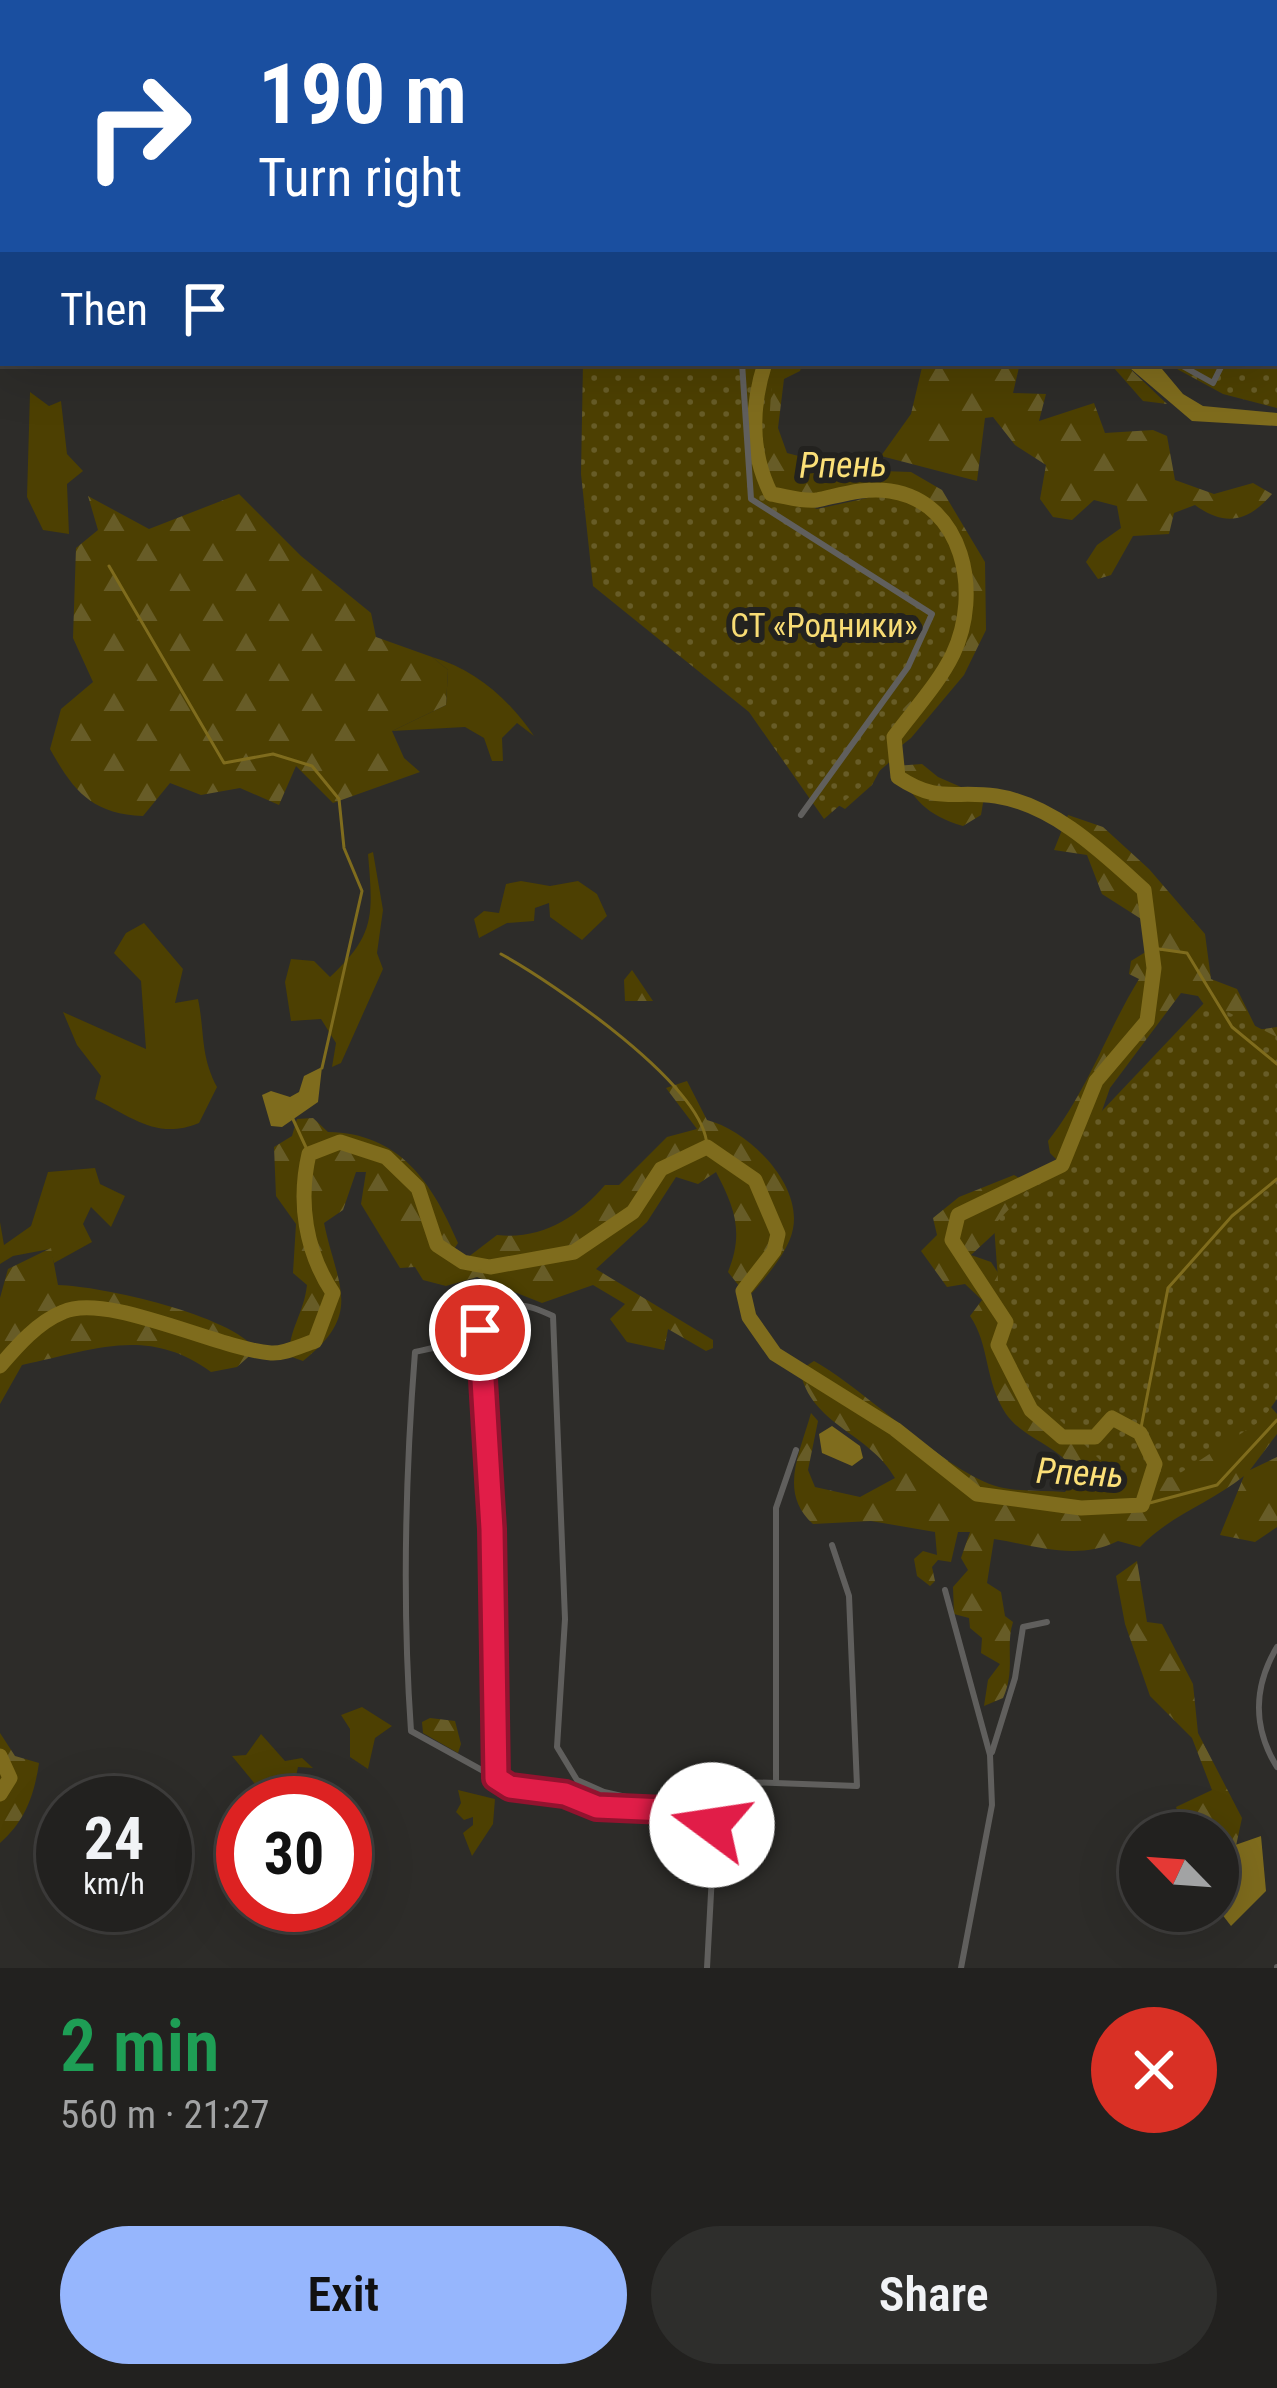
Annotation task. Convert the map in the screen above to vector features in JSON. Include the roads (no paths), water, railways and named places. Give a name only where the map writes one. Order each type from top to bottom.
[{"type":"street","points":[[742,366],[751,499],[932,614],[908,668],[801,815]]},
{"type":"street","points":[[1182,366],[1213,383],[1222,366]]},
{"type":"street","points":[[688,1811],[597,1807],[565,1794],[510,1787],[411,1731],[403,1626],[404,1490],[415,1352],[480,1330],[505,1306],[527,1304],[553,1316],[565,1619],[557,1747],[577,1780],[604,1792],[688,1811],[712,1825]]},
{"type":"street","points":[[480,1330],[492,1529],[496,1778]]},
{"type":"street","points":[[776,1783],[776,1508],[796,1450]]},
{"type":"street","points":[[707,1968],[717,1781],[857,1786],[849,1596],[832,1545]]},
{"type":"street","points":[[945,1590],[990,1755],[992,1805],[961,1968]]},
{"type":"street","points":[[990,1755],[1015,1678],[1023,1627],[1047,1622]]},
{"type":"street","points":[[1277,1647],[1266,1665],[1257,1713],[1260,1739],[1277,1767]]},
{"type":"waterway","name":"Рпень","points":[[0,1366],[45,1322],[82,1308],[134,1315],[271,1353],[315,1341],[333,1293],[310,1243],[304,1208],[306,1172],[309,1154],[340,1142],[386,1157],[418,1188],[437,1245],[463,1262],[490,1267],[574,1252],[633,1212],[661,1169],[707,1147],[755,1180],[778,1234],[774,1251],[743,1291],[749,1317],[775,1354],[895,1429],[977,1494],[1081,1508],[1142,1505],[1155,1464],[1140,1433],[1112,1418],[1095,1437],[1062,1437],[1031,1410],[998,1345],[1006,1322],[952,1240],[958,1215],[1062,1165],[1096,1081],[1147,1021],[1154,968],[1144,890],[1076,832],[1038,809],[996,796],[924,791],[898,777],[894,737],[941,676],[962,630],[966,604],[960,554],[935,513],[915,499],[890,491],[812,500],[771,494],[759,462],[755,429],[764,366]]},
{"type":"waterway","points":[[109,566],[224,763],[273,754],[312,766],[339,799],[344,848],[362,891],[322,1068]]},
{"type":"waterway","points":[[1152,948],[1187,953],[1232,1027],[1277,1064]]},
{"type":"waterway","points":[[501,954],[588,1011],[655,1067],[700,1122],[707,1147]]},
{"type":"waterway","points":[[292,1117],[309,1154]]},
{"type":"waterway","points":[[1140,1433],[1168,1288],[1232,1216],[1277,1179]]},
{"type":"waterway","points":[[1142,1505],[1217,1485],[1277,1420]]},
{"type":"waterway","name":"Рпень","points":[[0,1756],[10,1778],[0,1794]]},
{"type":"park label","name":"СТ «Родники»","points":[[824,625]]}]
